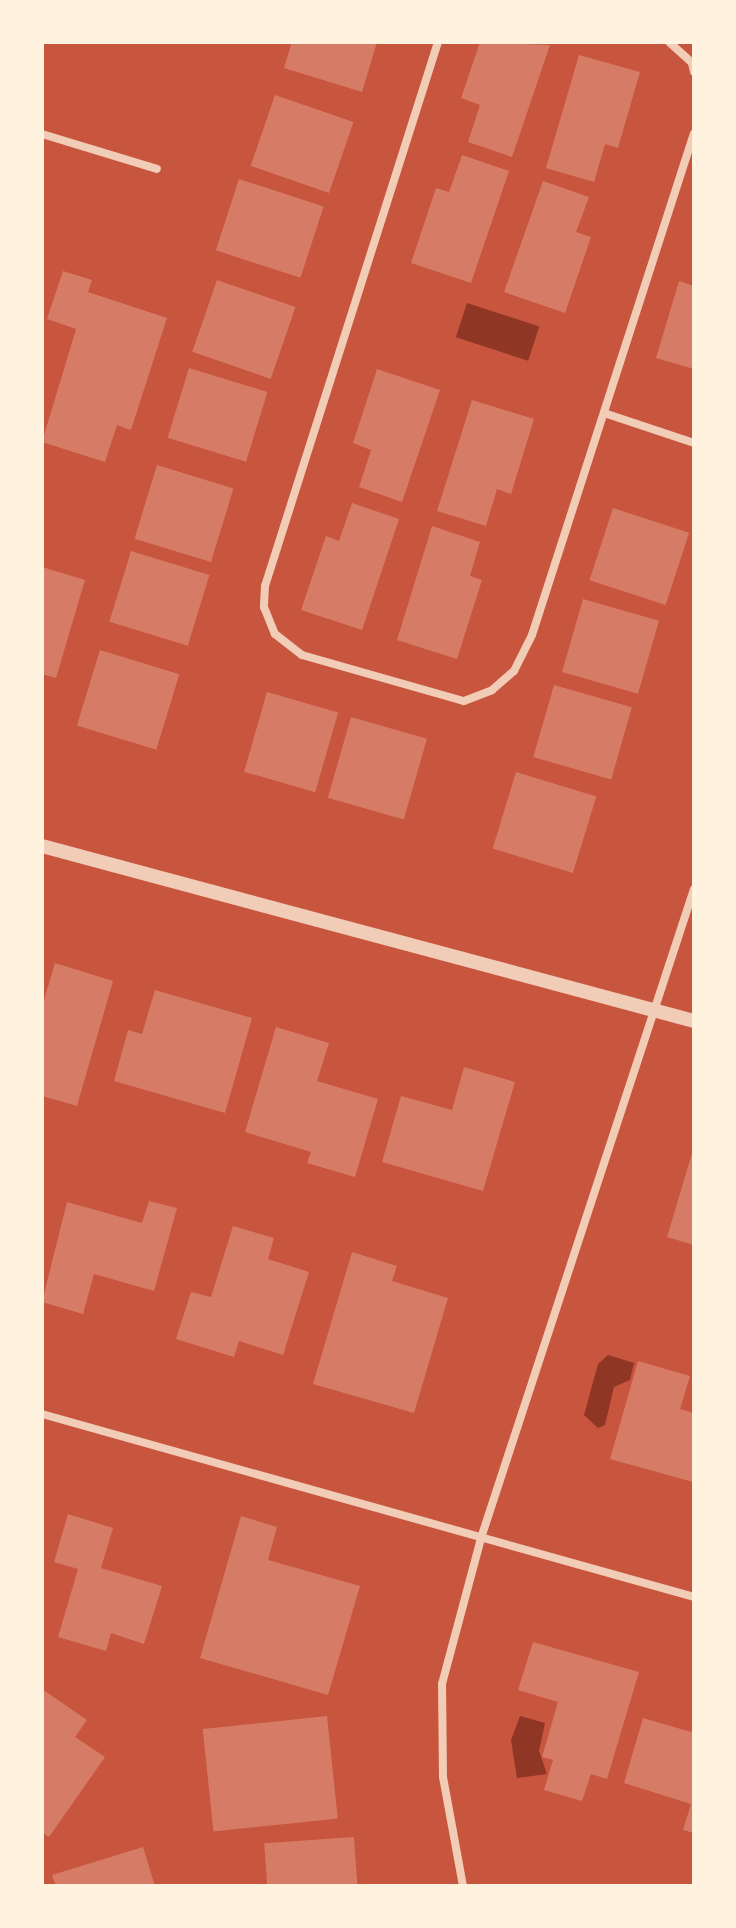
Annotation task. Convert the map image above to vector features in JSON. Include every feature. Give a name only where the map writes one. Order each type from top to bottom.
[{"type":"street","points":[[438,42],[265,586],[264,607],[275,634],[302,655],[464,701],[492,690],[514,671],[532,635],[694,133]]},
{"type":"street","points":[[669,42],[692,63],[694,72]]},
{"type":"street","points":[[42,134],[157,169]]},
{"type":"street","points":[[604,413],[694,443]]},
{"type":"street","points":[[42,846],[694,1021]]},
{"type":"street","points":[[463,1886],[443,1777],[442,1684],[481,1538],[694,889]]},
{"type":"street","points":[[42,1414],[694,1597]]},
{"type":"shaded area","points":[[467,303],[539,326],[528,361],[456,337]]},
{"type":"shaded area","points":[[608,1355],[634,1363],[630,1380],[614,1387],[605,1425],[598,1428],[584,1415],[598,1364]]},
{"type":"shaded area","points":[[520,1716],[545,1723],[539,1751],[547,1774],[517,1778],[511,1740]]},
{"type":"building","points":[[292,42],[377,42],[362,92],[284,68]]},
{"type":"building","points":[[480,42],[550,45],[512,157],[468,142],[480,105],[461,98]]},
{"type":"building","points":[[579,55],[640,72],[618,148],[605,144],[594,182],[546,168]]},
{"type":"building","points":[[275,95],[353,122],[329,193],[251,166]]},
{"type":"building","points":[[462,155],[509,171],[471,283],[411,263],[436,188],[449,192]]},
{"type":"building","points":[[239,179],[324,207],[300,278],[216,250]]},
{"type":"building","points":[[543,181],[589,197],[576,232],[591,237],[565,313],[504,292]]},
{"type":"building","points":[[63,271],[92,280],[88,292],[167,318],[131,430],[117,425],[105,462],[42,442],[76,329],[47,319]]},
{"type":"building","points":[[217,280],[295,307],[271,379],[192,352]]},
{"type":"building","points":[[679,281],[694,286],[694,369],[656,358]]},
{"type":"building","points":[[189,368],[267,392],[246,462],[168,438]]},
{"type":"building","points":[[377,369],[440,390],[402,502],[359,487],[371,450],[353,443]]},
{"type":"building","points":[[472,400],[534,419],[511,494],[497,489],[486,526],[437,511]]},
{"type":"building","points":[[157,465],[234,488],[211,562],[134,539]]},
{"type":"building","points":[[352,503],[399,519],[362,630],[301,610],[326,536],[339,541]]},
{"type":"building","points":[[613,508],[689,533],[666,605],[590,580]]},
{"type":"building","points":[[432,526],[480,542],[470,576],[482,580],[457,659],[397,640]]},
{"type":"building","points":[[131,551],[209,575],[188,646],[109,622]]},
{"type":"building","points":[[42,567],[85,580],[56,678],[42,674]]},
{"type":"building","points":[[583,599],[659,621],[638,694],[562,672]]},
{"type":"building","points":[[100,650],[179,674],[156,750],[77,726]]},
{"type":"building","points":[[554,685],[632,707],[611,779],[533,757]]},
{"type":"building","points":[[267,692],[338,712],[315,792],[244,772]]},
{"type":"building","points":[[351,717],[427,739],[404,820],[328,798]]},
{"type":"building","points":[[516,772],[596,797],[573,873],[493,849]]},
{"type":"building","points":[[55,963],[113,981],[77,1106],[42,1096],[42,1007]]},
{"type":"building","points":[[155,990],[252,1018],[225,1113],[114,1081],[128,1030],[142,1034]]},
{"type":"building","points":[[276,1027],[329,1043],[317,1081],[378,1099],[355,1177],[307,1163],[311,1152],[245,1132]]},
{"type":"building","points":[[464,1067],[515,1082],[483,1191],[382,1162],[401,1096],[452,1110]]},
{"type":"building","points":[[694,1150],[694,1245],[667,1237]]},
{"type":"building","points":[[149,1201],[177,1208],[154,1291],[94,1274],[83,1314],[42,1302],[67,1202],[142,1223]]},
{"type":"building","points":[[233,1226],[274,1238],[268,1259],[309,1272],[283,1355],[239,1341],[234,1357],[176,1339],[191,1292],[211,1297]]},
{"type":"building","points":[[352,1252],[397,1266],[392,1281],[448,1298],[414,1413],[313,1384]]},
{"type":"building","points":[[638,1361],[690,1376],[680,1409],[694,1413],[693,1482],[610,1459]]},
{"type":"building","points":[[68,1514],[113,1528],[101,1568],[162,1586],[144,1644],[111,1633],[106,1651],[58,1637],[78,1569],[54,1562]]},
{"type":"building","points":[[241,1516],[277,1527],[268,1560],[360,1586],[328,1695],[200,1658]]},
{"type":"building","points":[[533,1642],[639,1672],[607,1779],[591,1774],[582,1801],[544,1790],[553,1760],[542,1757],[558,1702],[518,1690]]},
{"type":"building","points":[[42,1689],[87,1720],[75,1737],[105,1757],[49,1837],[42,1832]]},
{"type":"building","points":[[327,1716],[338,1818],[213,1832],[203,1729]]},
{"type":"building","points":[[643,1718],[691,1732],[694,1723],[694,1833],[683,1830],[691,1804],[624,1783]]},
{"type":"building","points":[[354,1837],[357,1886],[267,1886],[264,1843]]},
{"type":"building","points":[[143,1847],[155,1886],[56,1886],[52,1875]]}]
